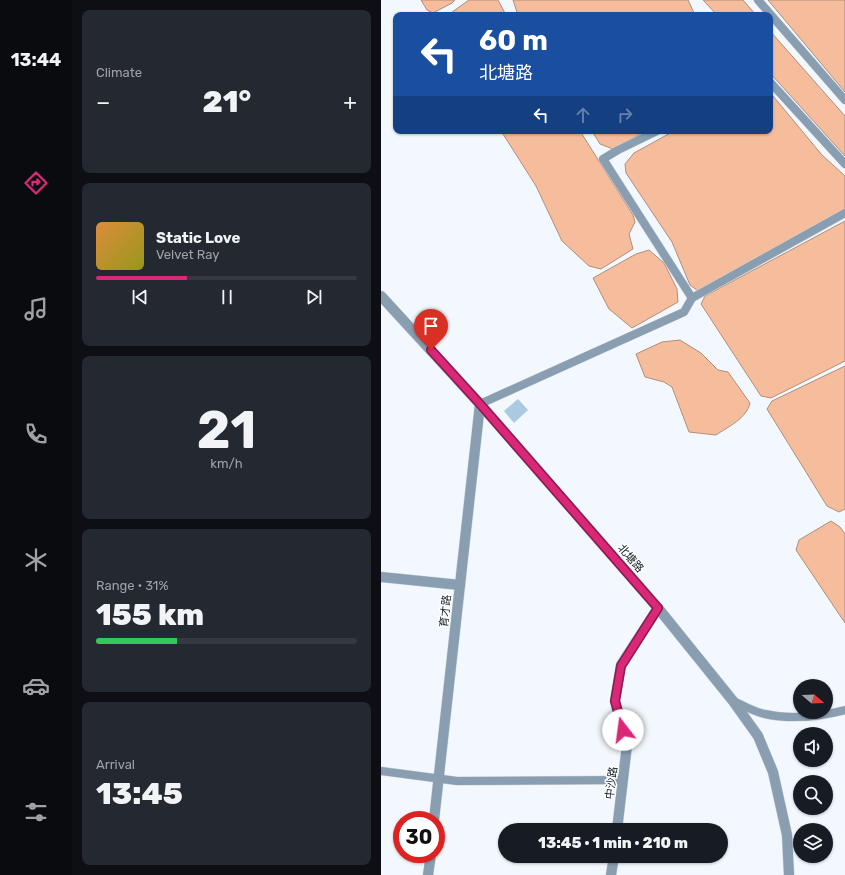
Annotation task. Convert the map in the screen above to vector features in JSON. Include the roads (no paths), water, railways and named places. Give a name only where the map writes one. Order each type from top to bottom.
[{"type":"street","name":"北塘路","points":[[381,296],[480,404],[658,608],[733,701],[758,736],[773,772],[787,835],[789,875]]},
{"type":"street","name":"育才路","points":[[435,811],[480,404]]},
{"type":"street","points":[[381,577],[460,585]]},
{"type":"street","name":"中沙路","points":[[618,823],[627,745],[615,701],[621,666],[658,608]]},
{"type":"street","points":[[428,875],[430,863]]},
{"type":"street","points":[[611,875],[613,863]]},
{"type":"lane","points":[[758,0],[768,12]]},
{"type":"lane","points":[[773,17],[845,100]]},
{"type":"lane","points":[[773,85],[845,164]]},
{"type":"lane","points":[[651,134],[618,150],[603,160],[691,298]]},
{"type":"lane","points":[[480,404],[684,312],[691,298],[845,213]]},
{"type":"lane","points":[[733,701],[764,714],[796,718],[821,716],[845,710]]},
{"type":"lane","points":[[381,771],[457,781],[623,780]]}]
